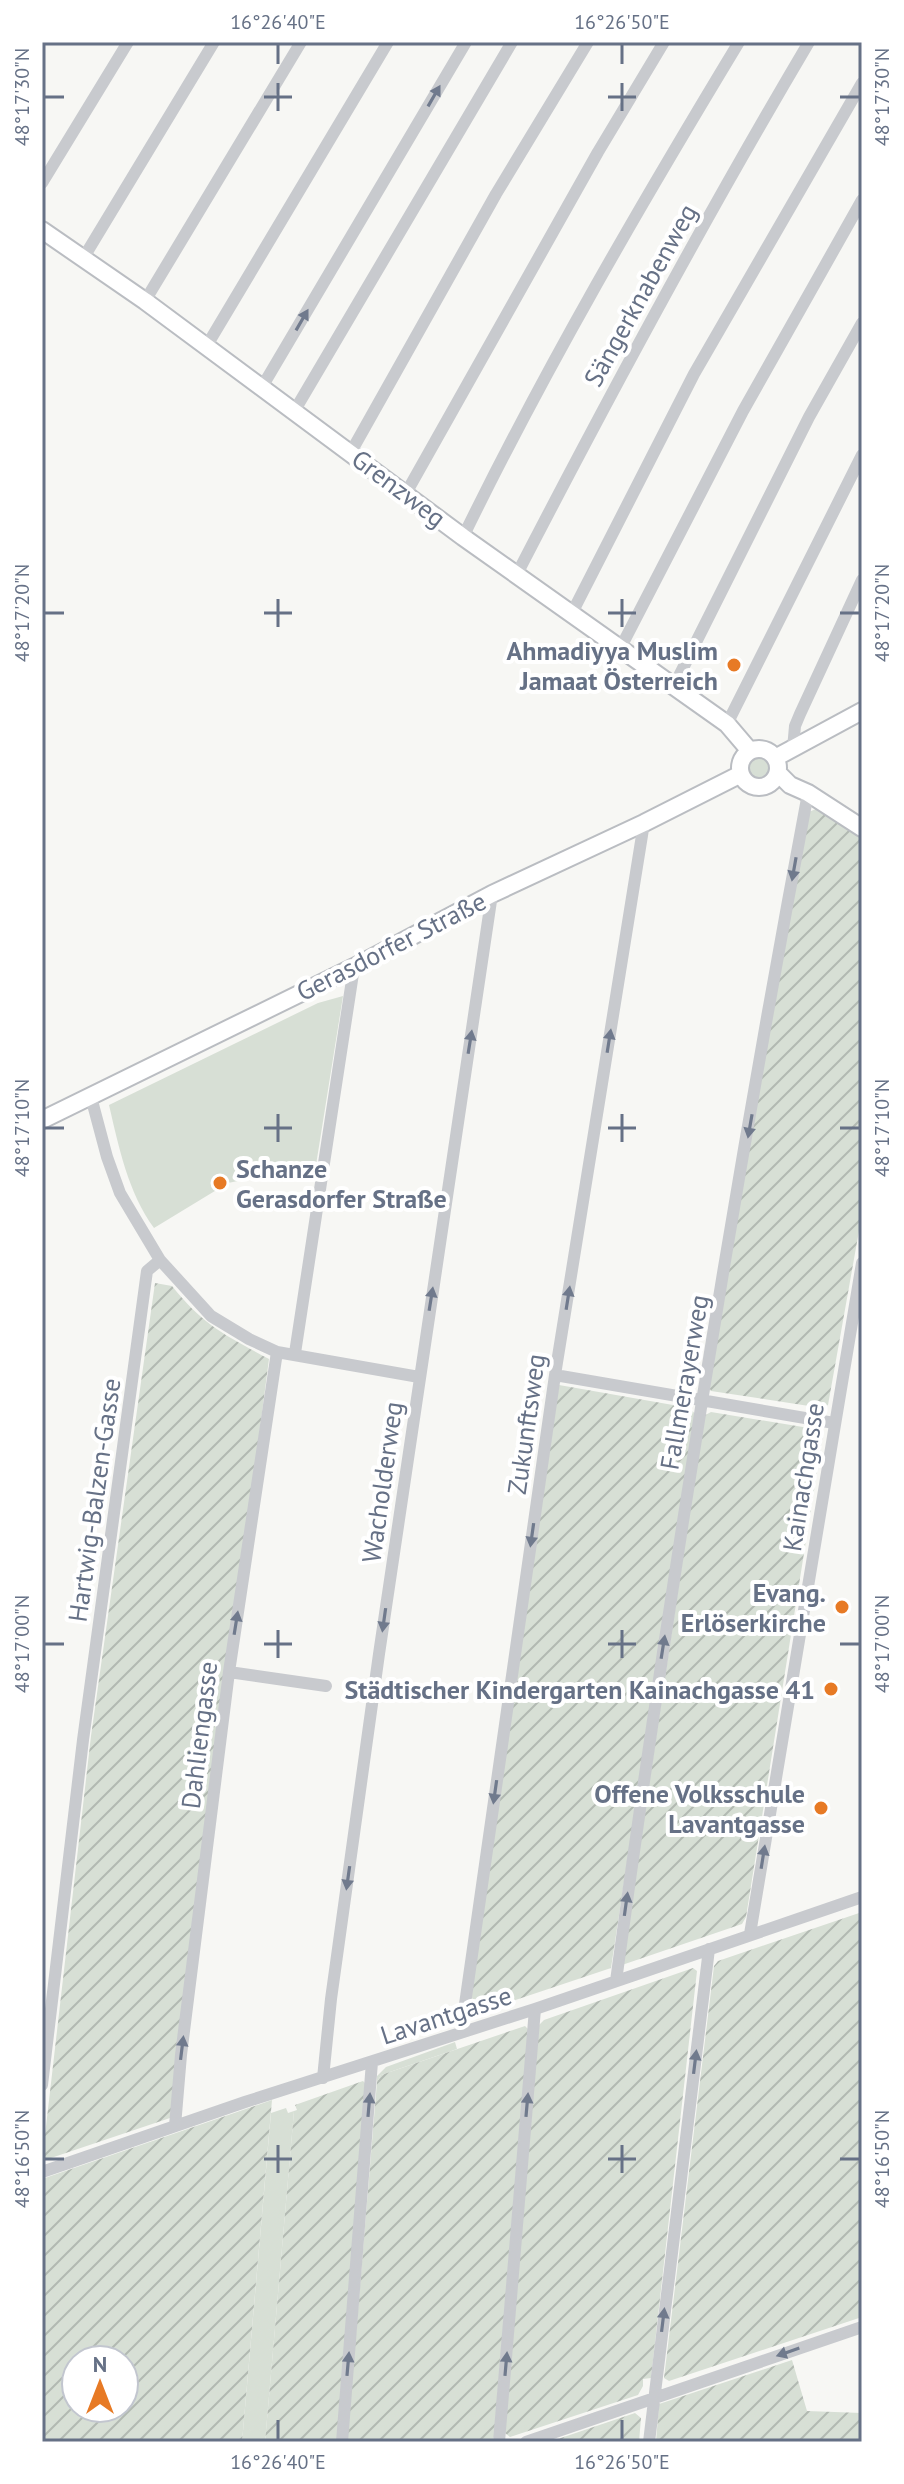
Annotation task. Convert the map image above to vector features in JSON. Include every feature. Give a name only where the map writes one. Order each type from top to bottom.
[{"type":"street","points":[[42,183],[128,42]]},
{"type":"street","points":[[84,257],[214,42]]},
{"type":"street","points":[[145,301],[301,42]]},
{"type":"street","points":[[206,347],[388,42]]},
{"type":"street","points":[[262,387],[466,42]]},
{"type":"street","points":[[295,410],[512,42]]},
{"type":"street","points":[[351,452],[496,194],[588,42]]},
{"type":"street","points":[[405,495],[598,152],[664,42]]},
{"type":"street","points":[[463,537],[549,368],[739,42]]},
{"type":"street","name":"Sängerknabenweg","points":[[517,574],[626,365],[741,157],[809,42]]},
{"type":"street","points":[[572,613],[694,374],[862,83]]},
{"type":"street","points":[[621,647],[743,411],[862,200]]},
{"type":"street","name":"Grenzweg","points":[[42,230],[295,410],[463,537],[727,724],[750,751]]},
{"type":"street","points":[[674,686],[809,417],[862,323]]},
{"type":"street","points":[[727,724],[862,455]]},
{"type":"street","points":[[793,749],[795,726],[862,580]]},
{"type":"street","points":[[862,711],[793,749],[776,766],[771,783],[758,787],[748,783],[741,774],[741,763],[750,751],[764,750],[776,766],[790,785],[862,828]]},
{"type":"street","name":"Gerasdorfer Straße","points":[[42,1120],[354,967],[492,894],[741,774]]},
{"type":"street","name":"Fallmerayerweg","points":[[616,1981],[655,1697],[702,1399],[808,793]]},
{"type":"street","name":"Zukunftsweg","points":[[461,2032],[555,1375],[644,823]]},
{"type":"street","name":"Wacholderweg","points":[[323,2078],[331,1999],[419,1377],[492,894]]},
{"type":"street","points":[[295,1353],[354,967]]},
{"type":"street","points":[[91,1097],[120,1193],[160,1260],[211,1316],[277,1352],[419,1377]]},
{"type":"street","name":"Hartwig-Balzen-Gasse","points":[[42,2085],[83,1740],[147,1271],[160,1260]]},
{"type":"street","name":"Kainachgasse","points":[[750,1934],[862,1263]]},
{"type":"street","name":"Dahliengasse","points":[[175,2126],[181,2055],[229,1672],[277,1352]]},
{"type":"street","points":[[555,1375],[834,1423]]},
{"type":"street","points":[[229,1672],[326,1686]]},
{"type":"street","name":"Lavantgasse","points":[[42,2172],[862,1897]]},
{"type":"street","points":[[649,2442],[709,1949]]},
{"type":"street","points":[[499,2442],[535,2009]]},
{"type":"street","points":[[342,2442],[372,2062]]},
{"type":"street","points":[[526,2442],[862,2327]]},
{"type":"shaded area","points":[[759,755],[768,759],[772,768],[768,777],[759,781],[750,777],[746,768],[750,759]]},
{"type":"shaded area","points":[[818,808],[862,838],[862,1214],[828,1405],[822,1408],[711,1391],[709,1387],[752,1116],[809,812]]},
{"type":"shaded area","points":[[343,996],[316,1165],[228,1183],[154,1228],[131,1185],[109,1105],[318,1003]]},
{"type":"shaded area","points":[[155,1283],[172,1286],[205,1320],[269,1359],[170,2118],[42,2161],[91,1736]]},
{"type":"shaded area","points":[[559,1385],[690,1408],[695,1414],[611,1968],[474,2014],[469,2010]]},
{"type":"shaded area","points":[[711,1412],[821,1430],[823,1434],[746,1917],[742,1924],[622,1965],[704,1416]]},
{"type":"shaded area","points":[[862,1912],[862,2317],[669,2381],[664,2378],[714,1966],[718,1961]]},
{"type":"shaded area","points":[[693,1968],[697,1971],[651,2378],[643,2379],[638,2395],[510,2437],[505,2433],[539,2025],[544,2020]]},
{"type":"shaded area","points":[[525,2026],[528,2029],[494,2437],[491,2442],[347,2442],[377,2082],[381,2075]]},
{"type":"shaded area","points":[[455,2042],[457,2049],[381,2075],[377,2082],[377,2076],[386,2067]]},
{"type":"shaded area","points":[[363,2081],[366,2084],[338,2442],[265,2442],[294,2111],[297,2110],[295,2105]]},
{"type":"shaded area","points":[[272,2100],[242,2442],[42,2442],[42,2179]]},
{"type":"shaded area","points":[[286,2108],[288,2113],[294,2111],[265,2442],[242,2442],[271,2113]]},
{"type":"shaded area","points":[[792,2360],[807,2411],[862,2413],[862,2442],[656,2442],[659,2404]]},
{"type":"shaded area","points":[[635,2413],[641,2418],[639,2442],[549,2442]]},
{"type":"place","name":"Ahmadiyya Muslim Jamaat Österreich","points":[[734,665]]},
{"type":"place","name":"Schanze Gerasdorfer Straße","points":[[220,1183]]},
{"type":"place","name":"Evang. Erlöserkirche","points":[[842,1607]]},
{"type":"place","name":"Städtischer Kindergarten Kainachgasse 41","points":[[831,1689]]},
{"type":"place","name":"Offene Volksschule Lavantgasse","points":[[821,1808]]}]
